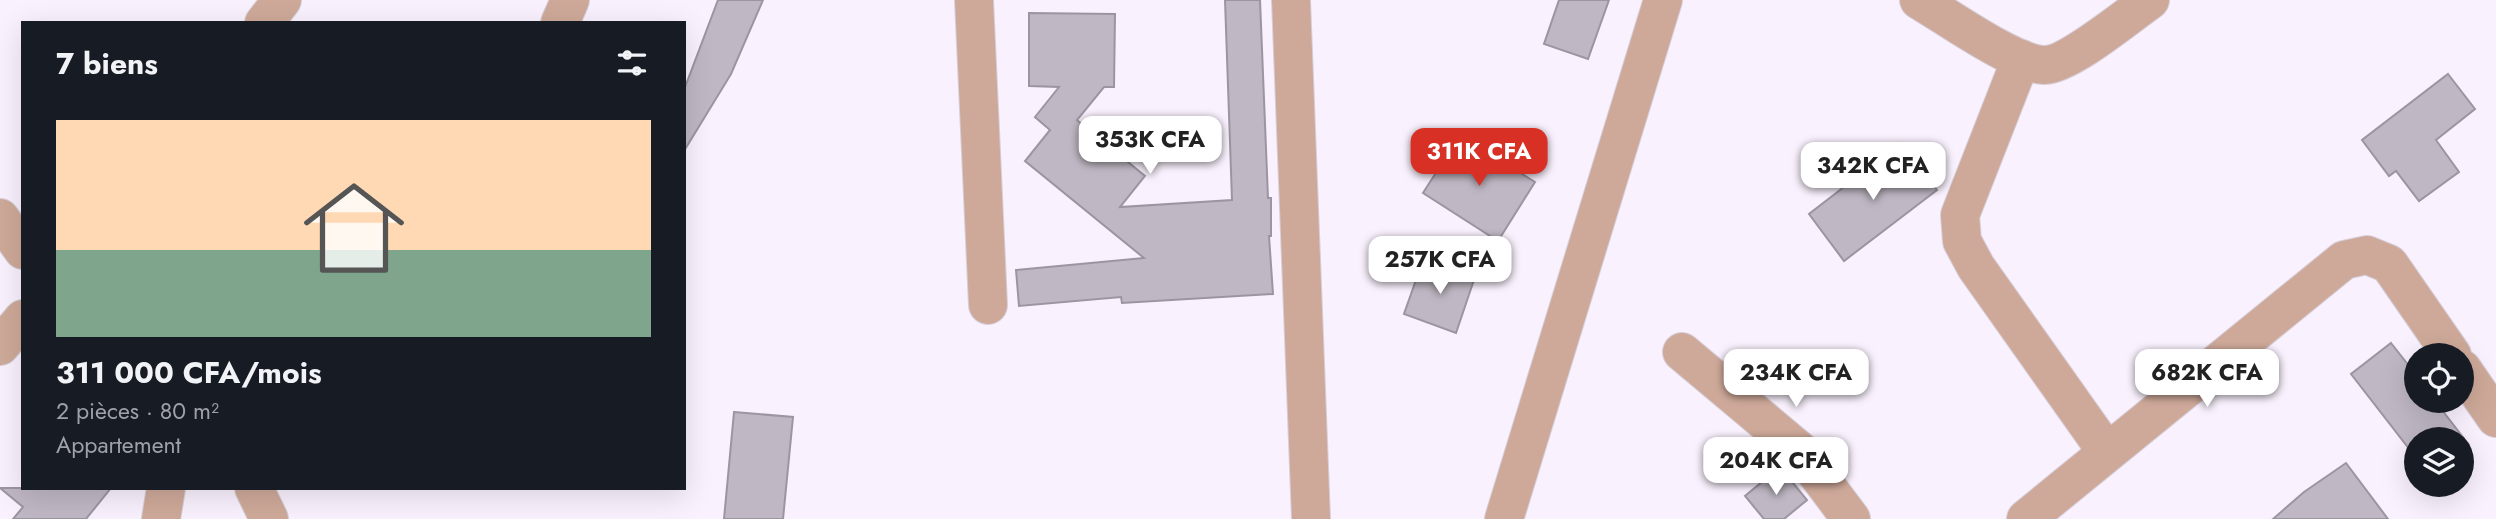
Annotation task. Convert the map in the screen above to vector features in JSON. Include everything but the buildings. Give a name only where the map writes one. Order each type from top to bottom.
[{"type":"street","points":[[266,21],[282,0]]},
{"type":"street","points":[[561,21],[570,0]]},
{"type":"street","points":[[974,0],[988,305]]},
{"type":"street","points":[[1291,0],[1311,519]]},
{"type":"street","points":[[1504,519],[1662,0]]},
{"type":"street","points":[[1919,0],[2021,59],[2046,66],[2073,55],[2150,0]]},
{"type":"street","points":[[2021,59],[1959,215],[1962,241],[1976,267],[2107,452]]},
{"type":"street","points":[[0,218],[21,247]]},
{"type":"street","points":[[2026,519],[2344,260],[2368,255],[2389,264],[2444,343]]},
{"type":"street","points":[[0,346],[21,321]]},
{"type":"street","points":[[1682,352],[1800,451],[1851,519]]},
{"type":"street","points":[[2474,386],[2496,418]]},
{"type":"street","points":[[161,519],[166,490]]},
{"type":"street","points":[[255,490],[269,519]]}]
